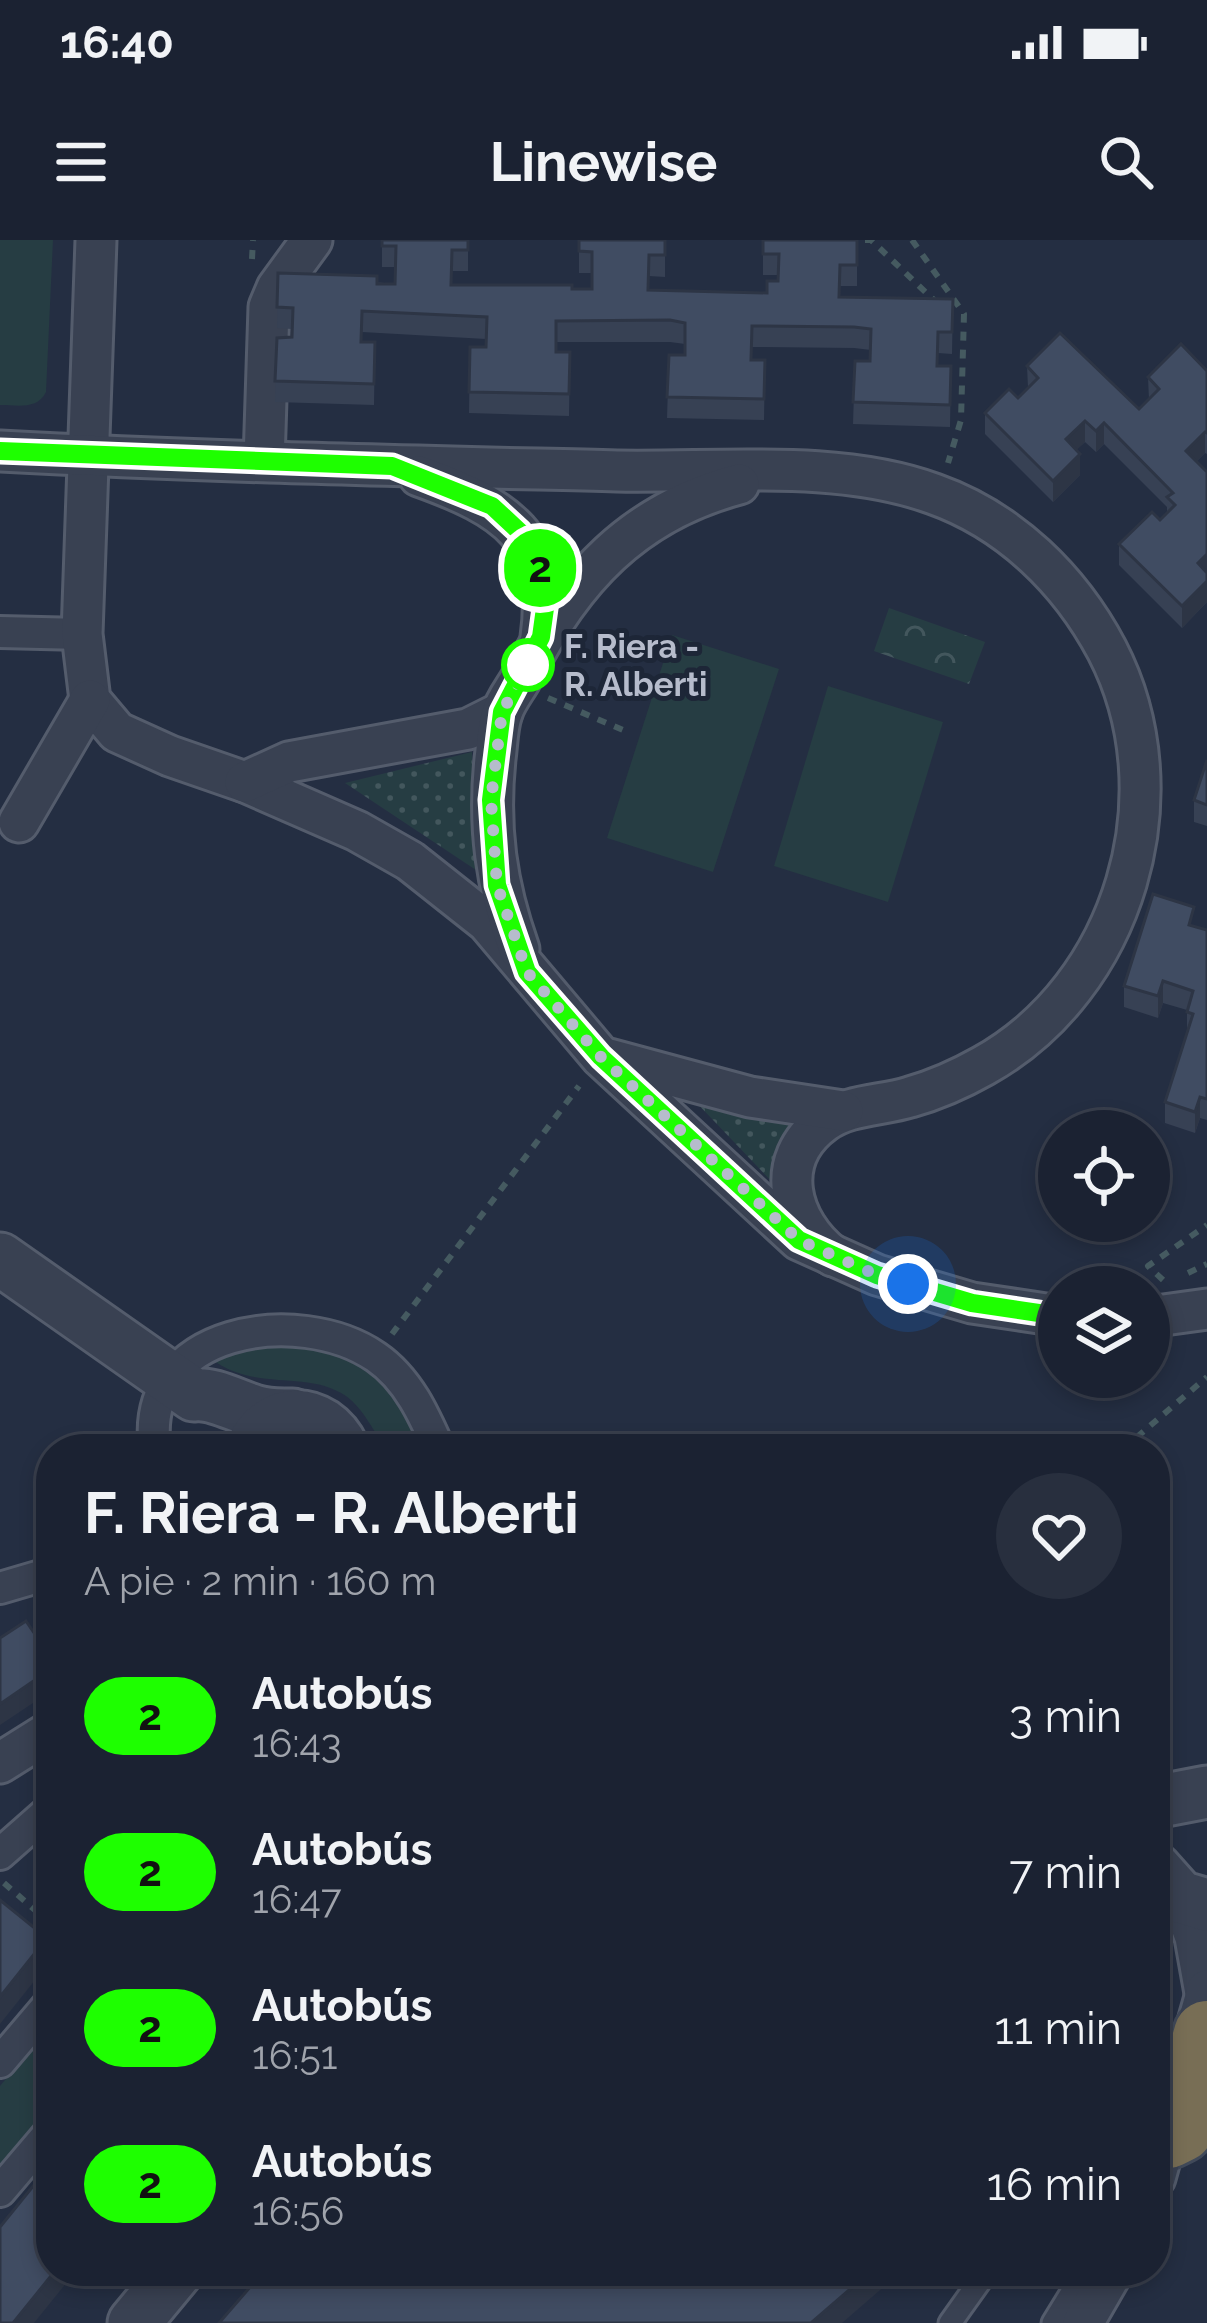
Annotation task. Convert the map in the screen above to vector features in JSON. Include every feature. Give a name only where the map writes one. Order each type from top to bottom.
[{"type":"highway","points":[[1170,2143],[1180,2129],[1206,2006]]},
{"type":"street","points":[[96,240],[82,634],[90,700],[117,732],[357,831],[410,861],[487,922],[601,1057],[799,1240],[877,1275],[972,1303],[1038,1313]]},
{"type":"street","points":[[264,461],[269,307],[312,240]]},
{"type":"street","points":[[0,451],[878,478],[938,495],[976,513],[1027,549],[1071,592],[1114,664],[1133,723],[1141,785],[1131,868],[1110,926],[1079,980],[1052,1012],[1004,1052],[949,1083],[844,1111],[750,1097],[601,1057]]},
{"type":"street","points":[[392,466],[492,506],[520,532],[539,564],[546,601],[541,637]]},
{"type":"street","points":[[527,972],[497,885],[491,800],[502,712],[541,637],[590,571],[656,519],[733,486],[773,476],[815,473]]},
{"type":"street","points":[[0,632],[82,634]]},
{"type":"street","points":[[19,822],[90,700]]},
{"type":"street","points":[[245,782],[289,762],[468,729],[502,712]]},
{"type":"street","points":[[833,1256],[812,1240],[798,1219],[792,1193],[794,1167],[812,1134],[844,1111]]},
{"type":"street","points":[[0,1259],[182,1387],[264,1414],[322,1422],[332,1434]]},
{"type":"street","points":[[1170,1314],[1207,1309]]},
{"type":"street","points":[[156,1434],[157,1409],[182,1387],[188,1357],[213,1342],[293,1330],[333,1337],[375,1356],[402,1381],[431,1434]]},
{"type":"street","points":[[182,1387],[220,1434]]},
{"type":"street","points":[[260,1434],[265,1426],[293,1415]]},
{"type":"street","points":[[0,1588],[36,1577]]},
{"type":"street","points":[[0,1763],[36,1740]]},
{"type":"street","points":[[0,1854],[36,1822]]},
{"type":"street","points":[[1173,1848],[1206,2006]]},
{"type":"street","points":[[0,2062],[36,2020]]},
{"type":"street","points":[[0,2191],[36,2149]]},
{"type":"street","points":[[134,2323],[165,2286]]},
{"type":"street","points":[[1083,2323],[1104,2286]]},
{"type":"lane","points":[[950,2323],[976,2286]]},
{"type":"lane","points":[[1053,2323],[1076,2286]]},
{"type":"path","points":[[865,240],[872,241],[945,312],[964,314]]},
{"type":"path","points":[[912,240],[964,314],[961,420],[938,495]]},
{"type":"path","points":[[524,675],[538,692],[566,708],[630,733]]},
{"type":"path","points":[[390,1337],[574,1093]]},
{"type":"path","points":[[1140,1434],[1207,1377]]},
{"type":"path","points":[[0,1880],[36,1911]]},
{"type":"green space","points":[[0,240],[53,240],[46,392],[38,402],[26,405],[0,405]]},
{"type":"green space","points":[[889,608],[985,642],[969,684],[874,651]]},
{"type":"green space","points":[[672,635],[779,669],[713,872],[607,838]]},
{"type":"green space","points":[[828,686],[943,722],[888,902],[774,866]]},
{"type":"green space","points":[[472,752],[476,870],[345,783]]},
{"type":"green space","points":[[693,1099],[795,1122],[773,1183]]},
{"type":"green space","points":[[237,1344],[329,1346],[385,1377],[419,1434],[376,1434],[358,1407],[331,1388],[245,1375],[210,1358]]},
{"type":"green space","points":[[36,2043],[36,2133],[0,2176],[0,2086]]},
{"type":"building","points":[[382,240],[468,240],[468,250],[452,250],[451,285],[592,289],[592,252],[579,251],[579,240],[665,240],[665,255],[649,255],[648,290],[767,293],[767,281],[778,281],[779,254],[763,254],[763,240],[857,240],[857,265],[840,265],[839,297],[953,299],[952,332],[938,332],[937,366],[951,366],[950,405],[853,402],[855,361],[870,361],[871,329],[854,327],[752,326],[751,360],[765,360],[764,399],[667,397],[669,355],[685,355],[685,323],[670,320],[556,321],[556,352],[570,352],[569,394],[469,392],[470,347],[486,347],[487,317],[362,311],[361,342],[375,342],[374,384],[275,381],[277,338],[292,337],[293,308],[277,307],[278,273],[377,276],[377,284],[395,284],[396,246],[382,246]]},
{"type":"building","points":[[1060,333],[1139,409],[1159,389],[1148,377],[1181,344],[1207,371],[1207,433],[1186,451],[1207,472],[1207,554],[1198,563],[1207,581],[1182,606],[1119,544],[1152,512],[1160,520],[1175,505],[1167,497],[1173,493],[1104,423],[1096,431],[1085,421],[1066,439],[1080,454],[1053,481],[985,413],[1009,389],[1018,398],[1038,378],[1027,366]]},
{"type":"building","points":[[1207,760],[1207,805],[1194,800]]},
{"type":"building","points":[[1153,894],[1194,907],[1189,925],[1207,930],[1207,1099],[1200,1097],[1195,1112],[1165,1102],[1193,1014],[1187,1012],[1193,991],[1163,981],[1158,996],[1124,986]]},
{"type":"building","points":[[26,1621],[36,1636],[36,1679],[0,1704],[0,1638]]},
{"type":"building","points":[[0,1900],[36,1929],[36,1952],[0,1997]]},
{"type":"building","points":[[36,2183],[36,2286],[43,2286],[13,2323],[0,2323],[0,2227]]},
{"type":"building","points":[[251,2286],[854,2286],[811,2323],[219,2323]]},
{"type":"bus line","name":"2","points":[[0,451],[392,466],[492,506],[520,532],[539,564],[546,601],[541,637],[502,712],[491,800],[497,885],[527,972],[601,1057],[799,1240],[877,1275],[972,1303],[1038,1314]]},
{"type":"place","name":"F. Riera - R. Alberti","points":[[528,665]]},
{"type":"route","points":[[528,665],[502,712],[491,800],[497,885],[527,972],[601,1057],[799,1240],[908,1284]]}]
